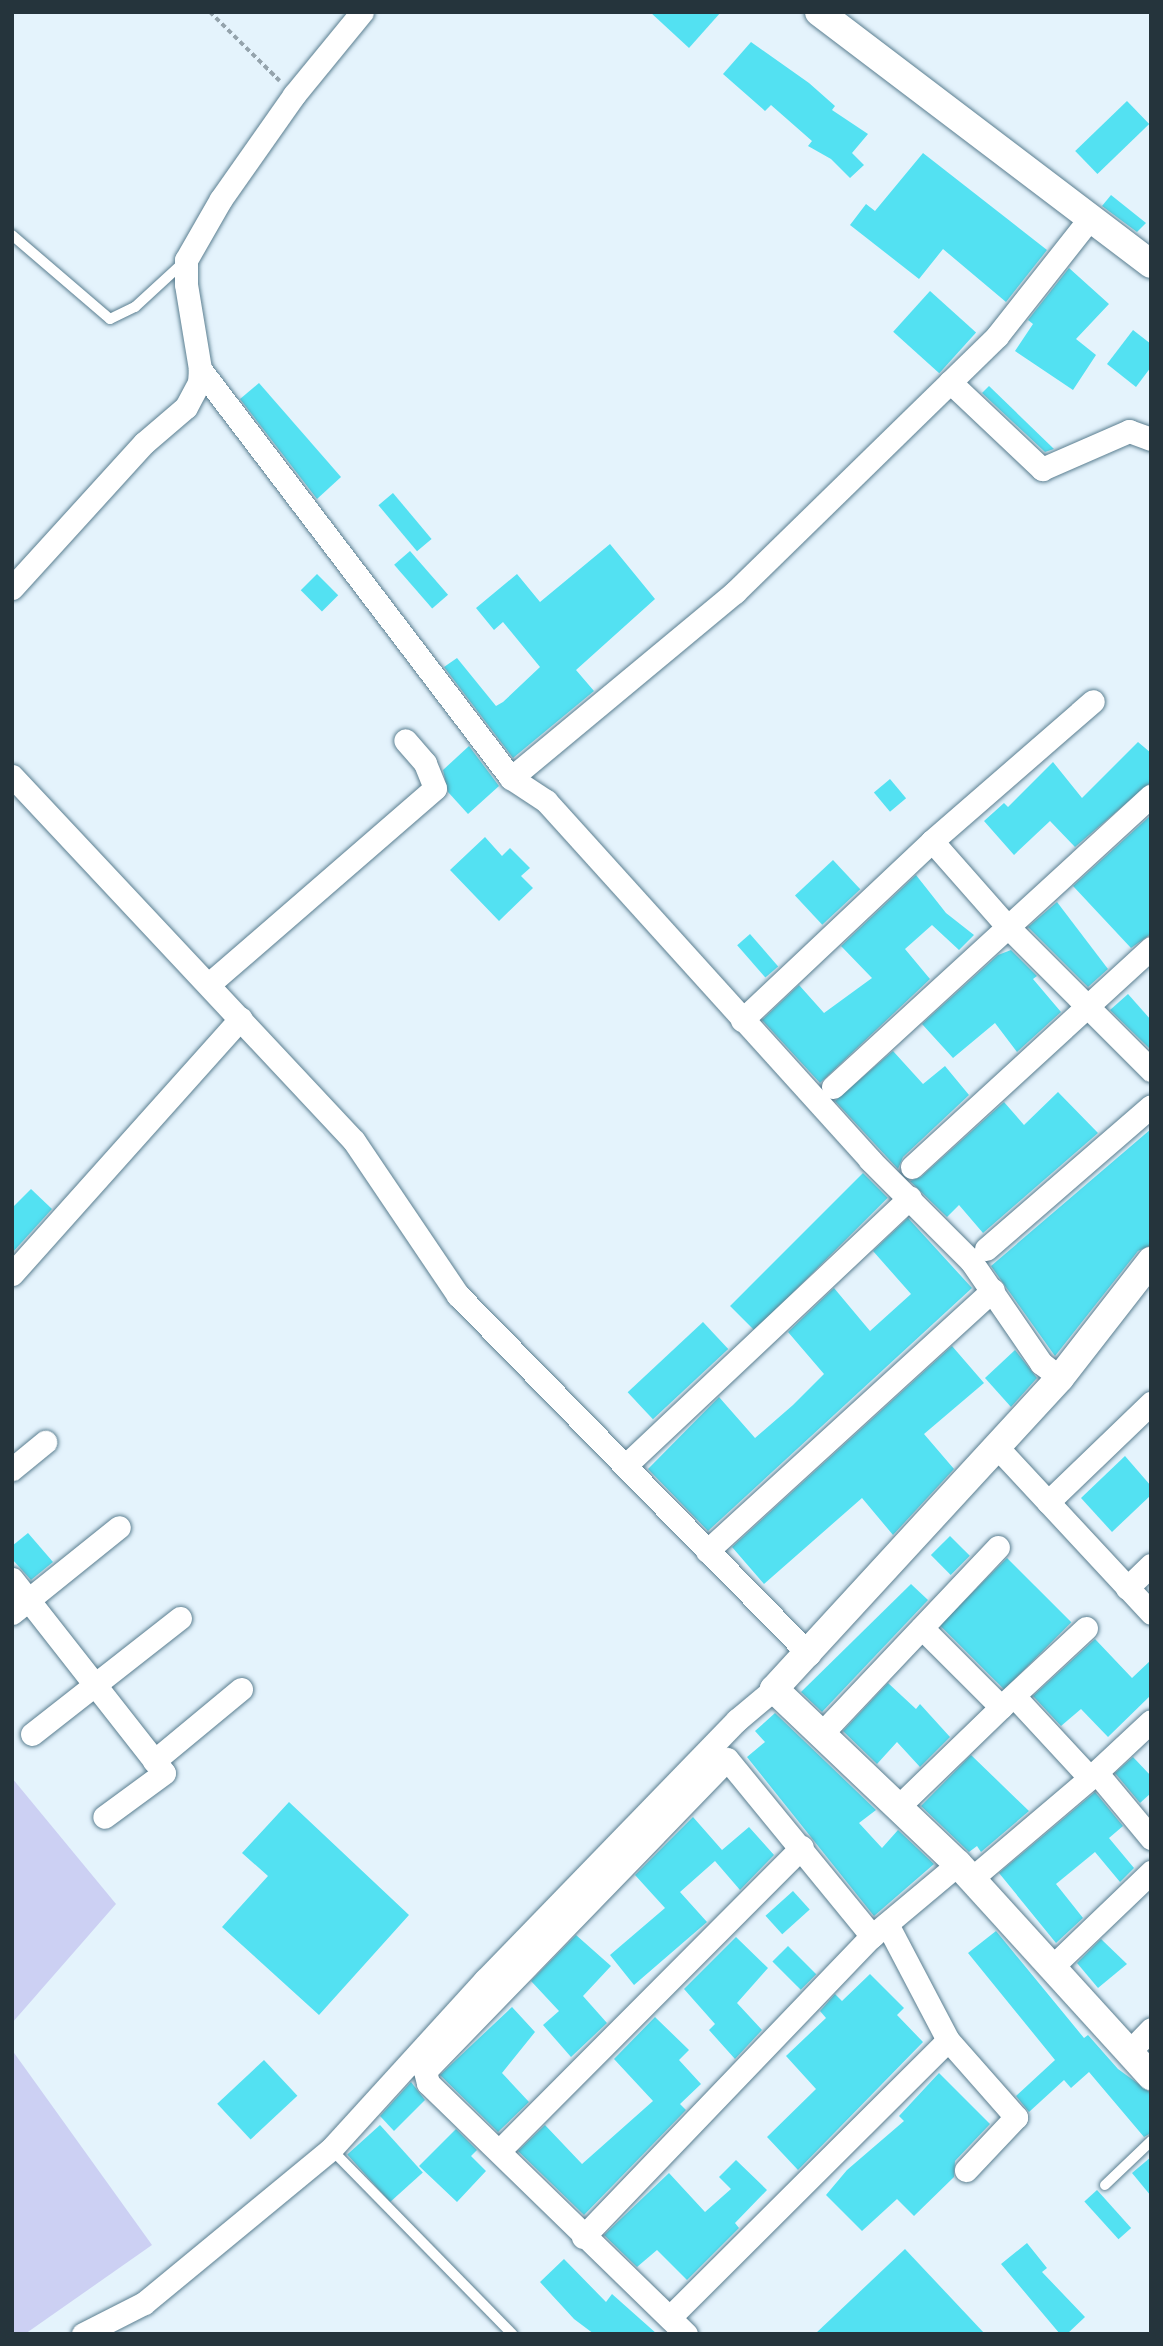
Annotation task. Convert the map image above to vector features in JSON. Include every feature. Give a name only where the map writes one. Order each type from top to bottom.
[{"type":"street","points":[[362,12],[294,95],[221,199],[186,260],[186,284],[200,376],[510,778],[546,801],[870,1160],[910,1197],[993,1290],[1041,1363],[1060,1378]]},
{"type":"street","points":[[819,12],[1151,264]]},
{"type":"street","points":[[510,778],[734,592],[997,336],[1091,218]]},
{"type":"street","points":[[12,588],[144,443],[186,407],[200,376]]},
{"type":"street","points":[[950,382],[1042,469],[1129,430],[1151,439]]},
{"type":"street","points":[[742,1020],[932,841],[1094,701]]},
{"type":"street","points":[[209,984],[435,788],[425,763],[405,740]]},
{"type":"street","points":[[12,776],[354,1141],[443,1277],[808,1654]]},
{"type":"street","points":[[833,1087],[1006,925],[1151,796]]},
{"type":"street","points":[[932,841],[1006,925],[1151,1070]]},
{"type":"street","points":[[912,1167],[1151,948]]},
{"type":"street","points":[[12,1274],[241,1018]]},
{"type":"street","points":[[986,1249],[1151,1106]]},
{"type":"street","points":[[626,1465],[910,1197]]},
{"type":"street","points":[[83,2334],[144,2303],[331,2150],[485,1980],[737,1720],[774,1689],[808,1654],[1060,1378],[1151,1261]]},
{"type":"street","points":[[706,1551],[993,1290]]},
{"type":"street","points":[[1048,1502],[1151,1403]]},
{"type":"street","points":[[12,1469],[45,1442]]},
{"type":"street","points":[[996,1446],[1151,1613]]},
{"type":"street","points":[[20,1606],[119,1527]]},
{"type":"street","points":[[822,1733],[998,1547]]},
{"type":"street","points":[[1127,1588],[1151,1565]]},
{"type":"street","points":[[12,1579],[20,1606],[95,1686],[153,1761],[162,1777],[104,1817]]},
{"type":"street","points":[[32,1734],[180,1618]]},
{"type":"street","points":[[922,1628],[1093,1775],[1151,1838]]},
{"type":"street","points":[[899,1806],[1086,1628]]},
{"type":"street","points":[[153,1761],[241,1689]]},
{"type":"street","points":[[774,1689],[965,1871],[1151,2076]]},
{"type":"street","points":[[583,2236],[879,1930],[965,1871],[1093,1775],[1151,1721]]},
{"type":"street","points":[[948,2040],[678,2326],[428,2083],[425,2071],[723,1761],[731,1760],[802,1847],[879,1930],[948,2040],[1016,2117],[966,2170]]},
{"type":"street","points":[[499,2151],[802,1847]]},
{"type":"street","points":[[1053,1966],[1151,1872]]},
{"type":"street","points":[[1128,2053],[1151,2029]]},
{"type":"lane","points":[[12,235],[102,315],[119,317],[135,307],[186,260]]},
{"type":"lane","points":[[1105,2185],[1151,2141]]},
{"type":"lane","points":[[331,2150],[512,2334]]},
{"type":"path","points":[[210,12],[294,95]]},
{"type":"water","points":[[12,1778],[116,1904],[12,2023]]},
{"type":"water","points":[[12,2050],[152,2245],[25,2334],[12,2334]]},
{"type":"building","points":[[650,12],[721,12],[689,48]]},
{"type":"building","points":[[751,42],[809,83],[835,106],[832,110],[868,134],[852,153],[864,165],[850,178],[831,159],[808,146],[812,141],[771,105],[765,111],[723,74]]},
{"type":"building","points":[[1127,101],[1149,124],[1097,174],[1075,151]]},
{"type":"building","points":[[923,153],[1047,250],[1006,302],[943,249],[919,279],[850,225],[866,204],[875,211]]},
{"type":"building","points":[[1111,195],[1146,223],[1137,232],[1102,206]]},
{"type":"building","points":[[1069,268],[1109,304],[1076,339],[1096,355],[1073,390],[1015,351],[1033,324],[1028,320]]},
{"type":"building","points":[[930,291],[976,332],[939,373],[893,332]]},
{"type":"building","points":[[1133,330],[1151,344],[1151,367],[1136,387],[1107,364]]},
{"type":"building","points":[[259,383],[341,477],[317,499],[240,399]]},
{"type":"building","points":[[989,386],[1054,449],[1045,452],[982,393]]},
{"type":"building","points":[[393,493],[432,539],[417,551],[378,505]]},
{"type":"building","points":[[610,544],[655,599],[576,670],[594,691],[513,758],[444,667],[457,658],[496,706],[503,702],[540,667],[503,622],[494,630],[476,608],[517,574],[540,602]]},
{"type":"building","points":[[410,551],[448,595],[432,609],[394,565]]},
{"type":"building","points":[[317,574],[338,595],[322,611],[301,590]]},
{"type":"building","points":[[1138,742],[1151,753],[1151,782],[1075,847],[1050,821],[1014,855],[984,821],[1004,803],[1008,807],[1053,762],[1082,798]]},
{"type":"building","points":[[469,746],[499,786],[468,814],[448,792],[443,770]]},
{"type":"building","points":[[890,779],[906,798],[890,812],[874,792]]},
{"type":"building","points":[[1151,815],[1151,934],[1131,948],[1073,886]]},
{"type":"building","points":[[485,837],[502,856],[510,848],[530,868],[521,876],[533,888],[499,921],[450,870]]},
{"type":"building","points":[[833,860],[860,889],[822,925],[795,895]]},
{"type":"building","points":[[916,875],[946,913],[974,935],[959,950],[932,925],[905,949],[930,979],[820,1083],[762,1020],[799,985],[824,1013],[872,978],[841,946]]},
{"type":"building","points":[[1057,902],[1108,969],[1088,987],[1028,927]]},
{"type":"building","points":[[750,934],[778,966],[765,978],[737,945]]},
{"type":"building","points":[[1011,950],[1037,976],[1033,979],[1061,1012],[1017,1052],[995,1023],[953,1058],[922,1024],[998,955]]},
{"type":"building","points":[[1128,994],[1151,1020],[1151,1050],[1110,1010]]},
{"type":"building","points":[[893,1051],[923,1084],[945,1066],[969,1095],[903,1157],[898,1169],[835,1101]]},
{"type":"building","points":[[1058,1092],[1098,1133],[983,1233],[959,1205],[947,1217],[910,1181],[921,1177],[1004,1102],[1024,1125]]},
{"type":"building","points":[[1151,1129],[1151,1245],[1138,1251],[1055,1356],[991,1266]]},
{"type":"building","points":[[863,1173],[888,1198],[755,1331],[730,1306]]},
{"type":"building","points":[[31,1189],[52,1209],[12,1253],[12,1208]]},
{"type":"building","points":[[908,1218],[972,1288],[708,1531],[648,1469],[719,1397],[755,1438],[793,1405],[824,1374],[788,1332],[834,1288],[870,1331],[911,1294],[873,1251]]},
{"type":"building","points":[[703,1322],[728,1349],[653,1419],[628,1392]]},
{"type":"building","points":[[952,1346],[984,1383],[924,1434],[954,1469],[893,1535],[862,1498],[764,1584],[732,1547]]},
{"type":"building","points":[[1015,1350],[1037,1378],[1011,1407],[985,1378]]},
{"type":"building","points":[[1125,1456],[1151,1486],[1151,1495],[1112,1532],[1081,1498]]},
{"type":"building","points":[[28,1533],[53,1562],[31,1580],[12,1559],[12,1546]]},
{"type":"building","points":[[950,1536],[970,1556],[951,1575],[931,1555]]},
{"type":"building","points":[[1007,1558],[1071,1622],[1004,1690],[940,1625]]},
{"type":"building","points":[[911,1584],[928,1600],[822,1712],[801,1692]]},
{"type":"building","points":[[1095,1639],[1132,1678],[1151,1660],[1151,1695],[1108,1737],[1081,1709],[1061,1726],[1033,1696]]},
{"type":"building","points":[[888,1683],[916,1709],[920,1704],[950,1737],[920,1767],[897,1742],[877,1764],[843,1731]]},
{"type":"building","points":[[775,1713],[876,1810],[859,1823],[882,1848],[898,1830],[934,1864],[874,1916],[747,1757],[765,1742],[755,1731]]},
{"type":"building","points":[[971,1755],[1029,1811],[981,1852],[977,1846],[969,1852],[921,1806]]},
{"type":"building","points":[[1133,1757],[1151,1776],[1151,1793],[1140,1803],[1115,1773]]},
{"type":"building","points":[[1095,1792],[1123,1826],[1109,1838],[1134,1868],[1120,1882],[1095,1852],[1056,1884],[1083,1918],[1056,1943],[999,1873]]},
{"type":"building","points":[[289,1802],[409,1915],[319,2015],[222,1927],[268,1876],[242,1853]]},
{"type":"building","points":[[693,1817],[722,1850],[749,1827],[774,1855],[740,1890],[715,1861],[680,1892],[707,1922],[634,1985],[610,1955],[665,1908],[635,1875]]},
{"type":"building","points":[[793,1891],[810,1910],[782,1934],[766,1916]]},
{"type":"building","points":[[996,1931],[1084,2038],[1088,2035],[1118,2069],[1151,2093],[1151,2133],[1144,2137],[1089,2072],[1071,2088],[1064,2080],[1029,2112],[1016,2096],[1055,2060],[968,1953]]},
{"type":"building","points":[[576,1935],[611,1966],[583,1996],[607,2023],[571,2057],[543,2025],[559,2011],[531,1981]]},
{"type":"building","points":[[736,1937],[768,1968],[737,2003],[762,2030],[735,2059],[709,2030],[715,2024],[684,1989]]},
{"type":"building","points":[[1101,1939],[1127,1964],[1098,1988],[1077,1963]]},
{"type":"building","points":[[788,1946],[816,1974],[801,1990],[772,1962]]},
{"type":"building","points":[[870,1974],[904,2008],[897,2015],[923,2042],[798,2170],[767,2137],[816,2089],[786,2056],[826,2018],[820,2011],[835,1994],[842,2001]]},
{"type":"building","points":[[512,2007],[535,2032],[502,2073],[529,2102],[498,2132],[440,2075]]},
{"type":"building","points":[[655,2017],[689,2050],[679,2060],[701,2084],[680,2104],[686,2110],[584,2215],[518,2151],[545,2125],[582,2164],[653,2101],[614,2059]]},
{"type":"building","points":[[264,2060],[297,2096],[251,2139],[217,2104]]},
{"type":"building","points":[[939,2073],[990,2124],[955,2161],[954,2177],[914,2216],[897,2199],[862,2231],[826,2195],[847,2170],[904,2121],[899,2116]]},
{"type":"building","points":[[411,2082],[425,2100],[394,2131],[380,2116]]},
{"type":"building","points":[[380,2125],[423,2173],[390,2202],[347,2154]]},
{"type":"building","points":[[456,2129],[477,2150],[471,2156],[486,2171],[457,2202],[419,2166]]},
{"type":"building","points":[[1151,2157],[1151,2196],[1132,2173]]},
{"type":"building","points":[[736,2160],[767,2190],[735,2223],[739,2228],[687,2280],[657,2250],[637,2267],[604,2235],[669,2173],[705,2212],[731,2189],[719,2177]]},
{"type":"building","points":[[1097,2190],[1131,2228],[1118,2239],[1084,2201]]},
{"type":"building","points":[[1027,2243],[1047,2268],[1042,2272],[1085,2317],[1067,2334],[1060,2334],[1001,2264]]},
{"type":"building","points":[[905,2249],[985,2334],[815,2334]]},
{"type":"building","points":[[564,2259],[606,2302],[612,2294],[657,2334],[594,2334],[574,2319],[540,2282]]}]
